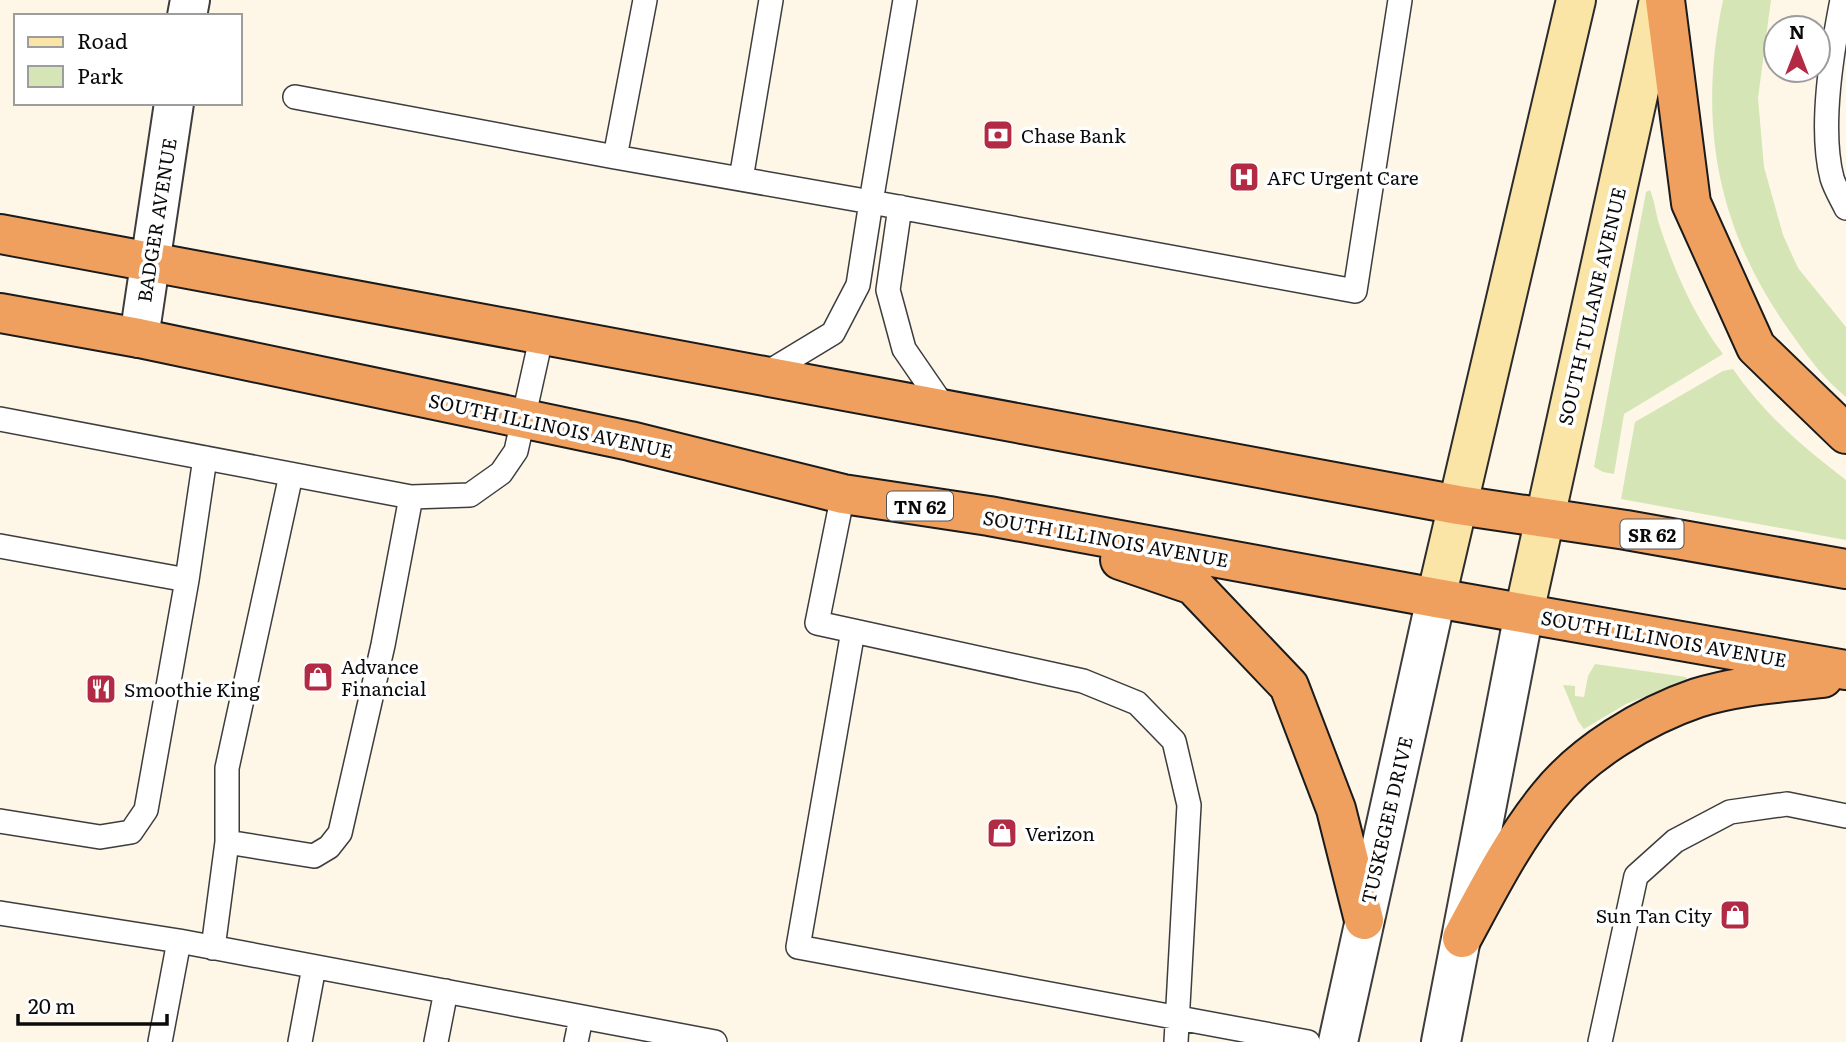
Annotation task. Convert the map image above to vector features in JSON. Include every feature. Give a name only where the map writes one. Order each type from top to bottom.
[{"type":"highway","points":[[1665,0],[1691,204],[1756,348],[1846,434]]},
{"type":"highway","points":[[0,234],[1458,505]]},
{"type":"highway","name":"SOUTH ILLINOIS AVENUE","points":[[0,313],[139,338],[630,441],[843,494],[989,516],[1846,670]]},
{"type":"highway","name":"SR 62","points":[[1458,505],[1626,530],[1846,569]]},
{"type":"highway","points":[[989,516],[1193,585],[1289,686],[1336,809],[1364,920]]},
{"type":"highway","points":[[1462,938],[1515,842],[1549,795],[1590,756],[1640,722],[1697,698],[1750,686],[1846,676]]},
{"type":"main road","points":[[1436,598],[1576,0]]},
{"type":"main road","name":"SOUTH TULANE AVENUE","points":[[1524,613],[1659,0]]},
{"type":"street","name":"BADGER AVENUE","points":[[139,338],[174,105]]},
{"type":"street","name":"TUSKEGEE DRIVE","points":[[1338,1042],[1436,598]]},
{"type":"street","points":[[1441,1042],[1524,613]]},
{"type":"lane","points":[[615,157],[645,0]]},
{"type":"lane","points":[[741,179],[771,0]]},
{"type":"lane","points":[[762,376],[833,333],[858,285],[905,0]]},
{"type":"lane","points":[[295,97],[1355,291],[1400,0]]},
{"type":"lane","points":[[1842,0],[1827,135],[1833,180],[1846,208]]},
{"type":"lane","points":[[900,207],[888,289],[904,349],[946,410]]},
{"type":"lane","points":[[0,419],[411,497],[470,495],[501,473],[516,451],[542,334]]},
{"type":"lane","points":[[0,821],[100,837],[131,832],[146,810],[187,580],[205,458]]},
{"type":"lane","points":[[213,948],[228,842],[228,768],[291,475]]},
{"type":"lane","points":[[843,494],[817,623],[1083,681],[1137,703],[1174,741],[1189,805],[1175,1042]]},
{"type":"lane","points":[[228,842],[313,856],[329,848],[340,833],[383,645],[411,497]]},
{"type":"lane","points":[[0,546],[187,580]]},
{"type":"lane","points":[[853,631],[798,947],[1308,1042]]},
{"type":"lane","points":[[1600,1042],[1636,876],[1675,841],[1730,812],[1787,804],[1846,816]]},
{"type":"lane","points":[[0,914],[179,941],[705,1041]]},
{"type":"lane","points":[[160,1042],[179,941]]},
{"type":"lane","points":[[300,1042],[314,967]]},
{"type":"lane","points":[[436,1042],[446,992]]},
{"type":"lane","points":[[576,1042],[580,1018]]},
{"type":"green space","points":[[1723,0],[1771,0],[1769,14],[1762,14],[1762,68],[1758,98],[1764,167],[1783,235],[1798,268],[1846,327],[1846,397],[1810,359],[1766,294],[1745,255],[1730,215],[1714,133],[1712,90],[1715,46]]},
{"type":"green space","points":[[1650,190],[1660,227],[1679,277],[1694,309],[1723,354],[1624,414],[1614,474],[1594,467],[1646,192]]},
{"type":"green space","points":[[1733,369],[1785,429],[1846,480],[1846,540],[1621,499],[1635,422],[1723,371]]},
{"type":"green space","points":[[1595,664],[1686,677],[1687,680],[1626,704],[1584,729],[1563,685],[1575,686],[1575,696],[1584,697],[1588,676]]},
{"type":"place","name":"Chase Bank","points":[[998,135]]},
{"type":"place","name":"AFC Urgent Care","points":[[1244,177]]},
{"type":"place","name":"Advance Financial","points":[[318,677]]},
{"type":"place","name":"Smoothie King","points":[[101,689]]},
{"type":"place","name":"Verizon","points":[[1002,833]]},
{"type":"place","name":"Sun Tan City","points":[[1735,915]]}]
